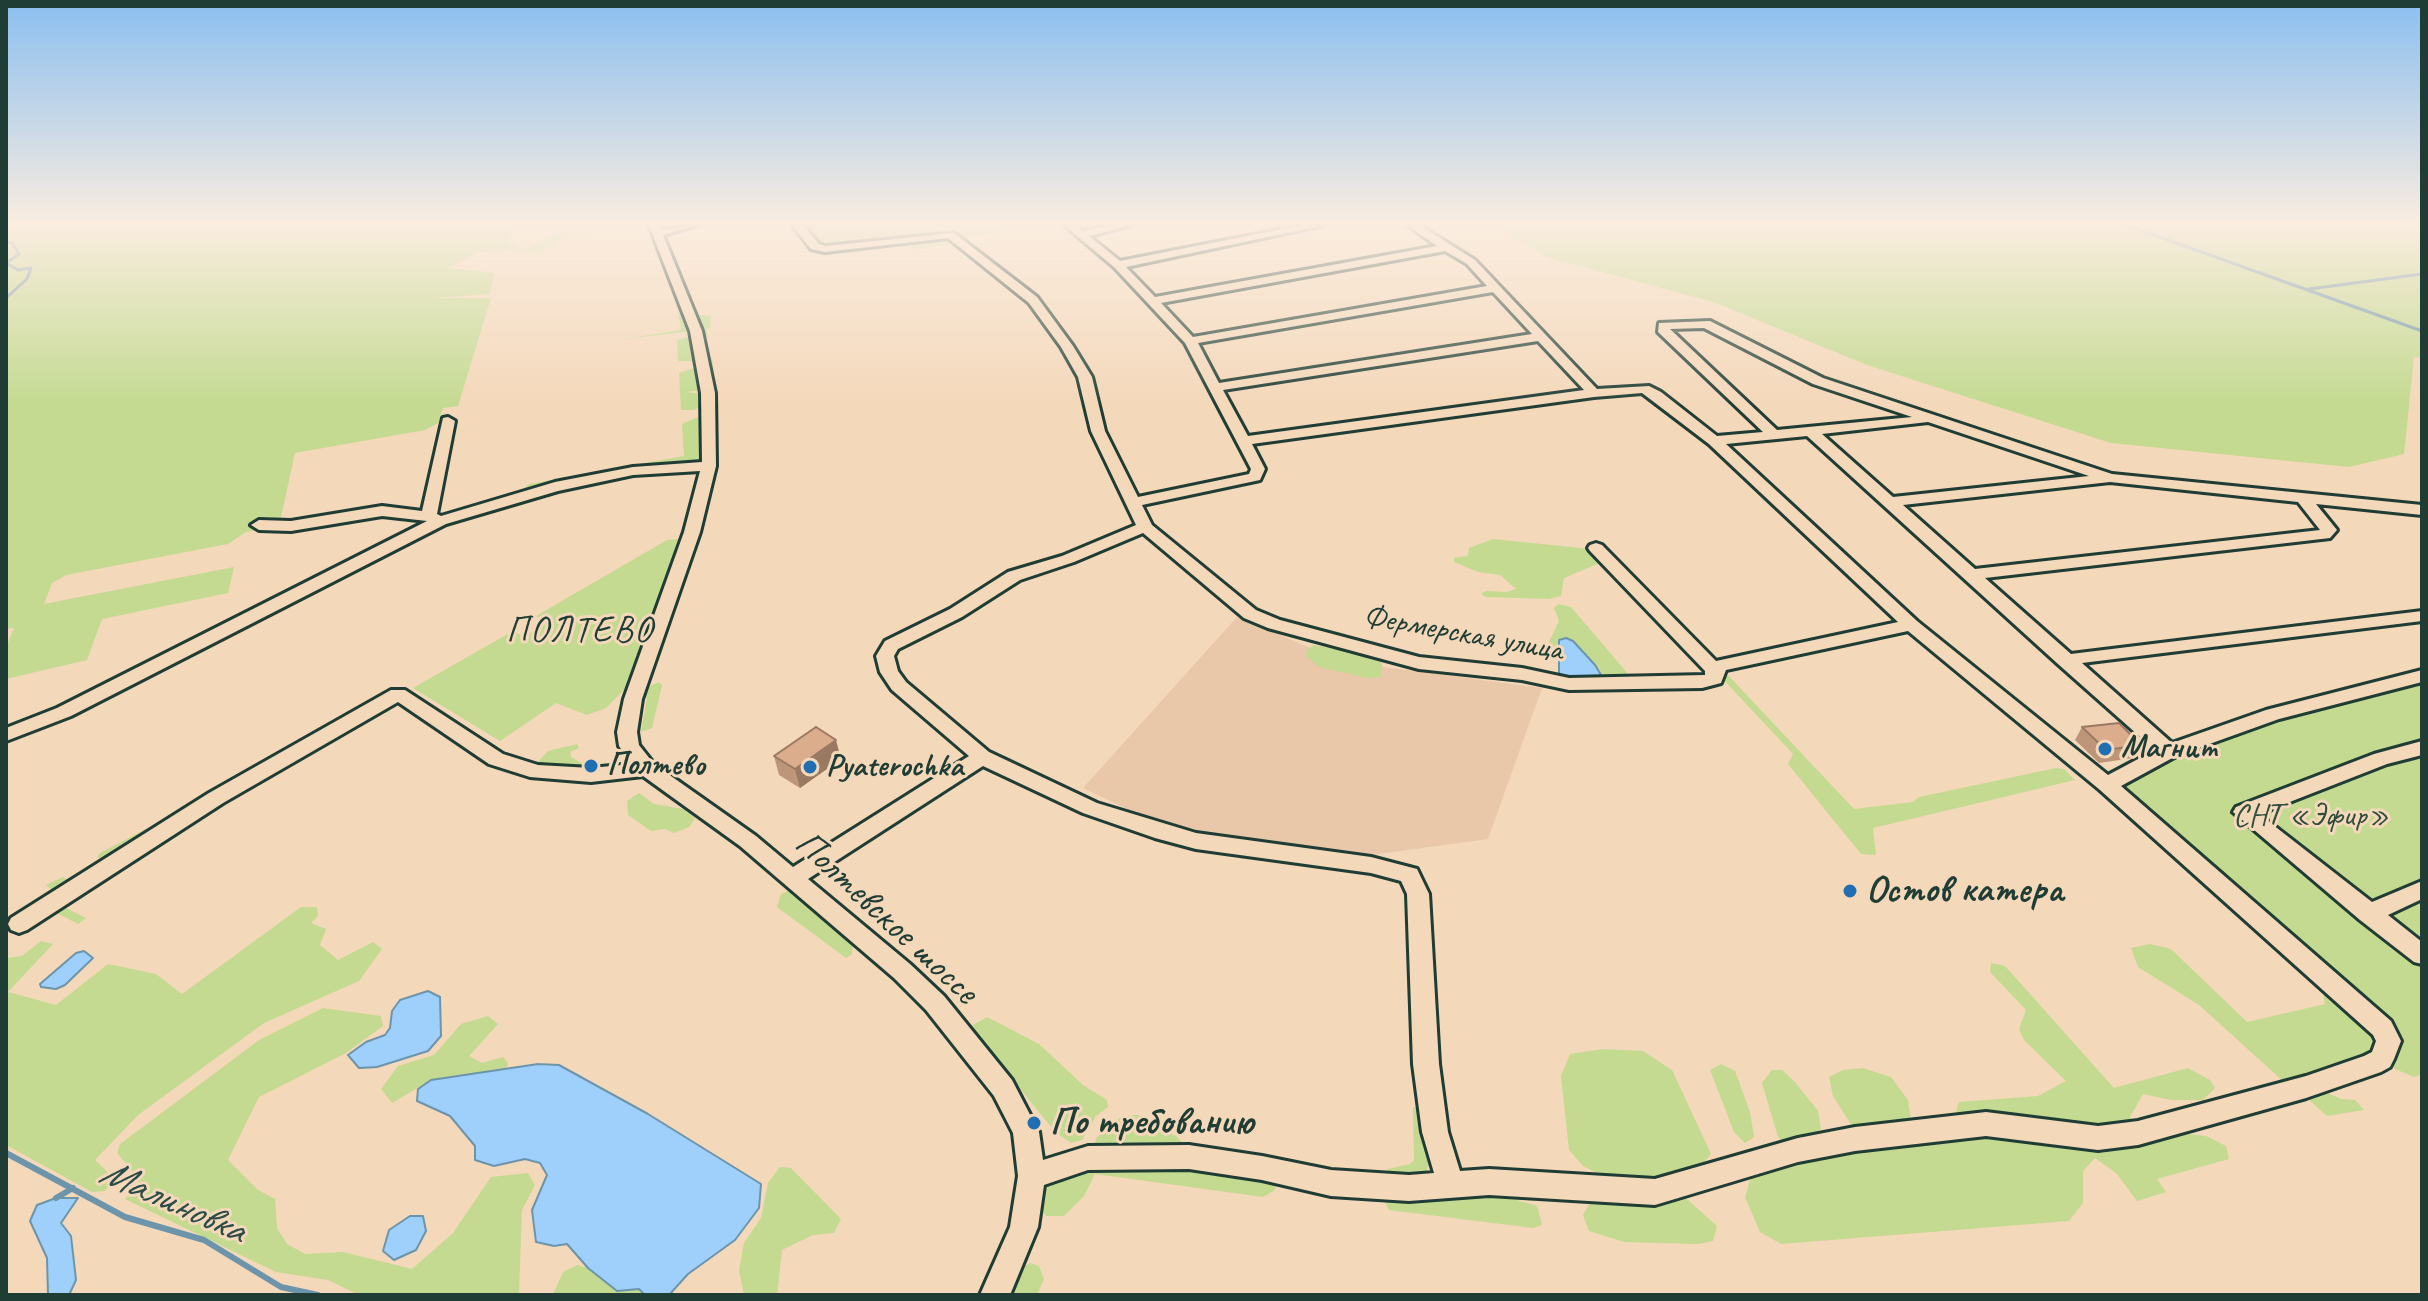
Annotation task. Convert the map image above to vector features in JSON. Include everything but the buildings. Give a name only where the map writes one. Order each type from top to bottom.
[{"type":"street","points":[[647,769],[629,746],[630,716],[654,632],[692,532],[709,466],[708,393],[696,331],[680,286]]},
{"type":"street","name":"Фермерская улица","points":[[1015,286],[1033,300],[1067,346],[1085,377],[1098,431],[1145,527],[1250,614],[1274,624],[1419,663],[1522,674],[1569,684],[1702,682],[1714,679],[1714,670],[1911,625]]},
{"type":"street","points":[[1132,503],[1255,477],[1258,469],[1190,341],[1138,286]]},
{"type":"street","points":[[1152,301],[1236,286]]},
{"type":"street","points":[[1493,286],[1594,393]]},
{"type":"street","points":[[1190,341],[1495,288]]},
{"type":"street","points":[[1773,434],[1663,326],[1706,324],[1818,381],[2110,478],[2422,510]]},
{"type":"street","points":[[1217,387],[1540,337]]},
{"type":"street","points":[[1032,1176],[1088,1158],[1189,1157],[1331,1183],[1409,1188],[1489,1182],[1655,1192],[1798,1150],[1855,1139],[1986,1124],[2098,1138],[2138,1133],[2306,1087],[2381,1059],[2389,1041],[2382,1028],[2107,785],[1911,625],[1714,441],[1649,389],[1594,393],[1244,441]]},
{"type":"street","points":[[1714,441],[1932,419]]},
{"type":"street","points":[[434,518],[448,421]]},
{"type":"street","points":[[1810,431],[2169,751]]},
{"type":"street","points":[[6,735],[64,712],[434,518],[633,471],[709,466]]},
{"type":"street","points":[[1891,502],[2110,478]]},
{"type":"street","points":[[1970,575],[2324,535],[2329,530],[2304,499]]},
{"type":"street","points":[[259,525],[291,526],[382,511],[434,518]]},
{"type":"street","points":[[1145,527],[1068,559],[1014,576],[956,613],[891,645],[885,656],[889,672],[899,686],[982,757],[1090,808],[1196,841],[1371,865],[1409,875],[1418,894],[1426,1064],[1435,1132],[1451,1185]]},
{"type":"street","points":[[1596,548],[1714,670]]},
{"type":"street","points":[[2064,660],[2422,616]]},
{"type":"street","points":[[2107,785],[2169,751],[2273,714],[2422,676]]},
{"type":"street","points":[[19,924],[216,798],[398,694],[496,759],[537,772],[591,775],[647,769]]},
{"type":"street","points":[[2422,748],[2381,759],[2243,812],[2422,955]]},
{"type":"street","points":[[793,878],[982,757]]},
{"type":"street","name":"Полтевское шоссе","points":[[647,769],[793,878],[935,1003],[1003,1088],[1026,1132],[1032,1176],[1024,1227],[995,1295]]},
{"type":"street","points":[[2368,914],[2422,889]]},
{"type":"shaded area","points":[[1237,617],[1306,646],[1376,666],[1542,688],[1488,839],[1363,856],[1260,849],[1160,825],[1083,788]]},
{"type":"green space","points":[[6,286],[491,286],[489,294],[435,298],[491,298],[458,406],[443,408],[438,423],[425,430],[295,453],[279,526],[246,532],[228,544],[66,575],[52,583],[44,604],[234,567],[228,593],[102,619],[87,660],[6,679],[6,647],[14,628],[6,629]]},
{"type":"green space","points":[[1653,286],[2422,286],[2422,358],[2414,357],[2404,454],[2349,467],[2111,443],[1867,365],[1713,302]]},
{"type":"green space","points":[[677,307],[679,313],[711,316],[710,328],[706,329],[708,337],[694,340],[697,353],[693,356],[712,358],[716,389],[686,392],[716,395],[718,411],[704,405],[694,410],[681,410],[679,373],[697,367],[697,361],[678,361],[677,340],[696,335],[693,331],[623,339],[681,330]]},
{"type":"green space","points":[[705,414],[704,462],[524,488],[529,484],[684,456],[682,424]]},
{"type":"green space","points":[[679,539],[629,685],[606,708],[587,715],[556,703],[500,741],[413,688],[513,631],[524,637],[548,622],[536,616],[667,540]]},
{"type":"green space","points":[[1493,539],[1591,549],[1602,562],[1564,578],[1561,596],[1549,599],[1486,597],[1481,594],[1516,589],[1500,575],[1478,572],[1454,562],[1454,558],[1468,556],[1469,548]]},
{"type":"green space","points":[[1558,604],[1571,607],[1629,675],[1618,678],[1601,675],[1595,665],[1559,640],[1557,649],[1551,649],[1548,644],[1559,621],[1554,608]]},
{"type":"green space","points":[[1314,645],[1370,656],[1382,663],[1381,677],[1367,678],[1319,667],[1306,656],[1307,650]]},
{"type":"green space","points":[[1725,672],[1854,809],[1913,802],[1919,797],[2056,768],[2064,769],[2075,780],[1873,828],[1876,855],[1861,854],[1788,764],[1793,754],[1720,676]]},
{"type":"green space","name":"СНТ «Эфир»","points":[[2422,676],[2422,1074],[2414,1077],[2395,1069],[2380,1031],[2375,1058],[2301,1086],[2283,1081],[2199,1005],[2138,967],[2131,948],[2150,944],[2171,949],[2247,1022],[2325,1004],[2322,988],[2107,785],[2273,714]]},
{"type":"green space","points":[[659,682],[662,685],[652,728],[641,732],[647,698],[641,697],[643,689]]},
{"type":"green space","points":[[577,744],[579,748],[570,752],[571,757],[589,768],[595,764],[601,770],[534,766],[548,751]]},
{"type":"green space","points":[[639,793],[654,804],[683,809],[695,818],[689,827],[674,833],[665,829],[651,831],[628,815],[627,801]]},
{"type":"green space","points":[[146,829],[153,833],[58,904],[86,918],[78,924],[49,909],[60,897],[46,885],[63,877],[75,885],[110,865],[97,857],[100,853]]},
{"type":"green space","points":[[788,891],[853,944],[852,954],[846,958],[777,907],[781,894]]},
{"type":"green space","points":[[301,907],[317,907],[318,916],[311,923],[326,929],[320,945],[338,960],[373,942],[382,949],[359,981],[264,1023],[138,1115],[95,1160],[115,1179],[105,1191],[92,1192],[6,1145],[6,958],[22,956],[41,941],[53,944],[8,992],[56,1005],[108,964],[156,974],[182,994]]},
{"type":"green space","points":[[1991,963],[2005,966],[2114,1088],[2188,1068],[2210,1080],[2215,1088],[2203,1100],[2171,1100],[2143,1094],[2130,1117],[2153,1141],[2179,1133],[2206,1136],[2226,1146],[2229,1159],[2157,1179],[2166,1192],[2137,1201],[2117,1174],[2095,1158],[2083,1171],[2083,1203],[2069,1221],[1781,1244],[1760,1232],[1745,1197],[1751,1177],[1804,1161],[1948,1137],[1959,1102],[2038,1096],[2066,1081],[2024,1040],[2019,1029],[2026,1010],[1990,972]]},
{"type":"green space","points":[[323,1008],[381,1016],[383,1026],[346,1053],[259,1097],[228,1160],[258,1190],[275,1199],[277,1228],[287,1244],[305,1254],[343,1252],[412,1269],[453,1233],[491,1177],[528,1173],[535,1185],[522,1210],[519,1293],[359,1295],[328,1280],[276,1272],[125,1199],[134,1189],[136,1175],[117,1153],[120,1144],[259,1040]]},
{"type":"green space","points":[[488,1016],[498,1024],[469,1056],[482,1063],[503,1057],[508,1063],[506,1070],[431,1080],[392,1103],[381,1089],[398,1066],[434,1055],[461,1024]]},
{"type":"green space","points":[[987,1017],[1039,1044],[1083,1085],[1107,1100],[1108,1107],[1096,1116],[1082,1140],[1071,1143],[1055,1132],[976,1034],[973,1025]]},
{"type":"green space","points":[[1603,1049],[1643,1051],[1672,1070],[1711,1154],[1700,1166],[1641,1180],[1607,1178],[1583,1166],[1569,1150],[1561,1076],[1570,1054]]},
{"type":"green space","points":[[1721,1064],[1735,1071],[1750,1112],[1754,1137],[1745,1143],[1734,1132],[1710,1070]]},
{"type":"green space","points":[[1863,1068],[1891,1077],[1908,1100],[1911,1121],[1852,1126],[1833,1096],[1829,1077],[1843,1070]]},
{"type":"green space","points":[[1772,1070],[1782,1070],[1795,1082],[1818,1111],[1821,1129],[1802,1140],[1784,1143],[1778,1137],[1762,1083]]},
{"type":"green space","points":[[2318,1089],[2341,1099],[2355,1100],[2364,1110],[2327,1116],[2308,1099],[2308,1091]]},
{"type":"green space","points":[[1413,1107],[1422,1110],[1431,1159],[1426,1172],[1414,1182],[1387,1176],[1388,1169],[1410,1164],[1414,1160]]},
{"type":"green space","points":[[1138,1115],[1176,1136],[1183,1143],[1182,1149],[1093,1147],[1097,1137],[1122,1116]]},
{"type":"green space","points":[[1088,1164],[1279,1167],[1275,1190],[1263,1197],[1095,1174],[1084,1196],[1064,1216],[1046,1216],[1040,1209],[1044,1188],[1055,1174]]},
{"type":"green space","points":[[780,1167],[791,1168],[841,1219],[834,1233],[813,1235],[782,1250],[777,1295],[744,1295],[739,1270],[744,1243],[761,1218],[768,1183]]},
{"type":"green space","points":[[1496,1194],[1537,1206],[1542,1225],[1533,1228],[1389,1210],[1385,1202],[1390,1198]]},
{"type":"green space","points":[[1594,1196],[1687,1199],[1717,1226],[1713,1241],[1698,1244],[1624,1242],[1589,1231],[1583,1215]]},
{"type":"green space","points":[[1030,1263],[1039,1266],[1044,1279],[1037,1295],[1007,1295],[1017,1272]]},
{"type":"green space","points":[[577,1265],[588,1268],[617,1291],[639,1289],[645,1295],[553,1295],[563,1272]]},
{"type":"water","points":[[1566,638],[1573,641],[1595,665],[1601,675],[1597,679],[1569,679],[1559,673],[1559,640]]},
{"type":"water","points":[[84,951],[93,958],[65,985],[56,989],[41,987],[40,984],[76,953]]},
{"type":"water","points":[[428,991],[440,997],[441,1036],[428,1051],[377,1067],[359,1068],[348,1055],[366,1042],[385,1035],[390,1028],[392,1011],[400,1000]]},
{"type":"water","points":[[538,1064],[559,1065],[648,1114],[761,1184],[759,1208],[735,1240],[688,1274],[669,1295],[645,1295],[639,1289],[617,1291],[588,1268],[567,1244],[554,1246],[536,1242],[532,1210],[547,1175],[540,1163],[525,1159],[494,1166],[475,1160],[475,1146],[450,1116],[417,1101],[418,1089],[431,1080]]},
{"type":"water","points":[[56,1198],[78,1198],[61,1223],[71,1236],[76,1280],[69,1295],[48,1295],[47,1258],[30,1221],[37,1205]]},
{"type":"water","points":[[410,1216],[423,1216],[426,1231],[416,1250],[394,1260],[383,1251],[389,1230]]},
{"type":"waterway","name":"Малиновка","points":[[6,298],[20,286]]},
{"type":"waterway","points":[[2296,286],[2422,331]]},
{"type":"waterway","points":[[2309,289],[2334,286]]},
{"type":"waterway","name":"Малиновка","points":[[6,310],[6,316]]},
{"type":"waterway","name":"Малиновка","points":[[6,1153],[72,1189]]},
{"type":"waterway","points":[[56,1198],[72,1189]]},
{"type":"waterway","name":"Малиновка","points":[[72,1189],[125,1217],[204,1240],[281,1287],[318,1295]]},
{"type":"place","name":"Магнит","points":[[2105,749]]},
{"type":"place","name":"Полтево","points":[[591,766]]},
{"type":"place","name":"Pyaterochka","points":[[810,767]]},
{"type":"place","name":"Остов катера","points":[[1850,891]]},
{"type":"place","name":"По требованию","points":[[1034,1123]]},
{"type":"district","name":"ПОЛТЕВО","points":[[580,632]]}]
